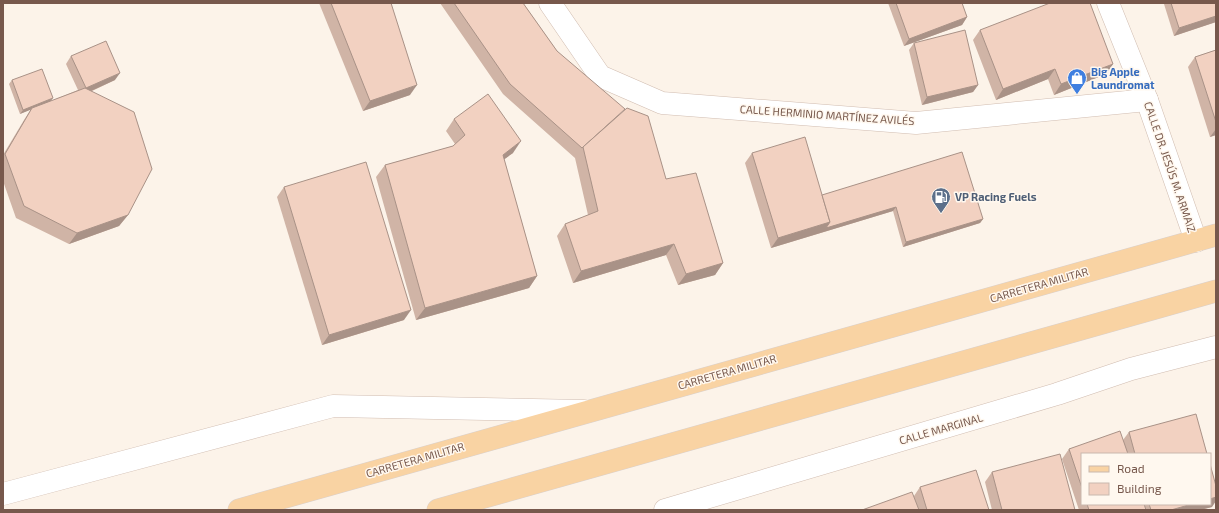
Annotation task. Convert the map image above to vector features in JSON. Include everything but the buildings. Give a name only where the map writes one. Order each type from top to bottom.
[{"type":"main road","name":"CARRETERA MILITAR","points":[[239,510],[1206,238]]},
{"type":"main road","points":[[438,510],[1216,291]]},
{"type":"street","name":"CALLE HERMINIO MARTÍNEZ AVILÉS","points":[[550,3],[600,76],[662,102],[916,123],[1147,100]]},
{"type":"street","name":"CALLE DR. JESÚS M. ARMAIZ","points":[[1108,3],[1147,100],[1206,238]]},
{"type":"street","name":"CALLE MARGINAL","points":[[665,510],[1057,394],[1131,369],[1216,347]]},
{"type":"street","points":[[3,494],[333,406],[591,411]]},
{"type":"place","name":"Big Apple Laundromat","points":[[1077,95]]},
{"type":"place","name":"VP Racing Fuels","points":[[941,214]]}]
